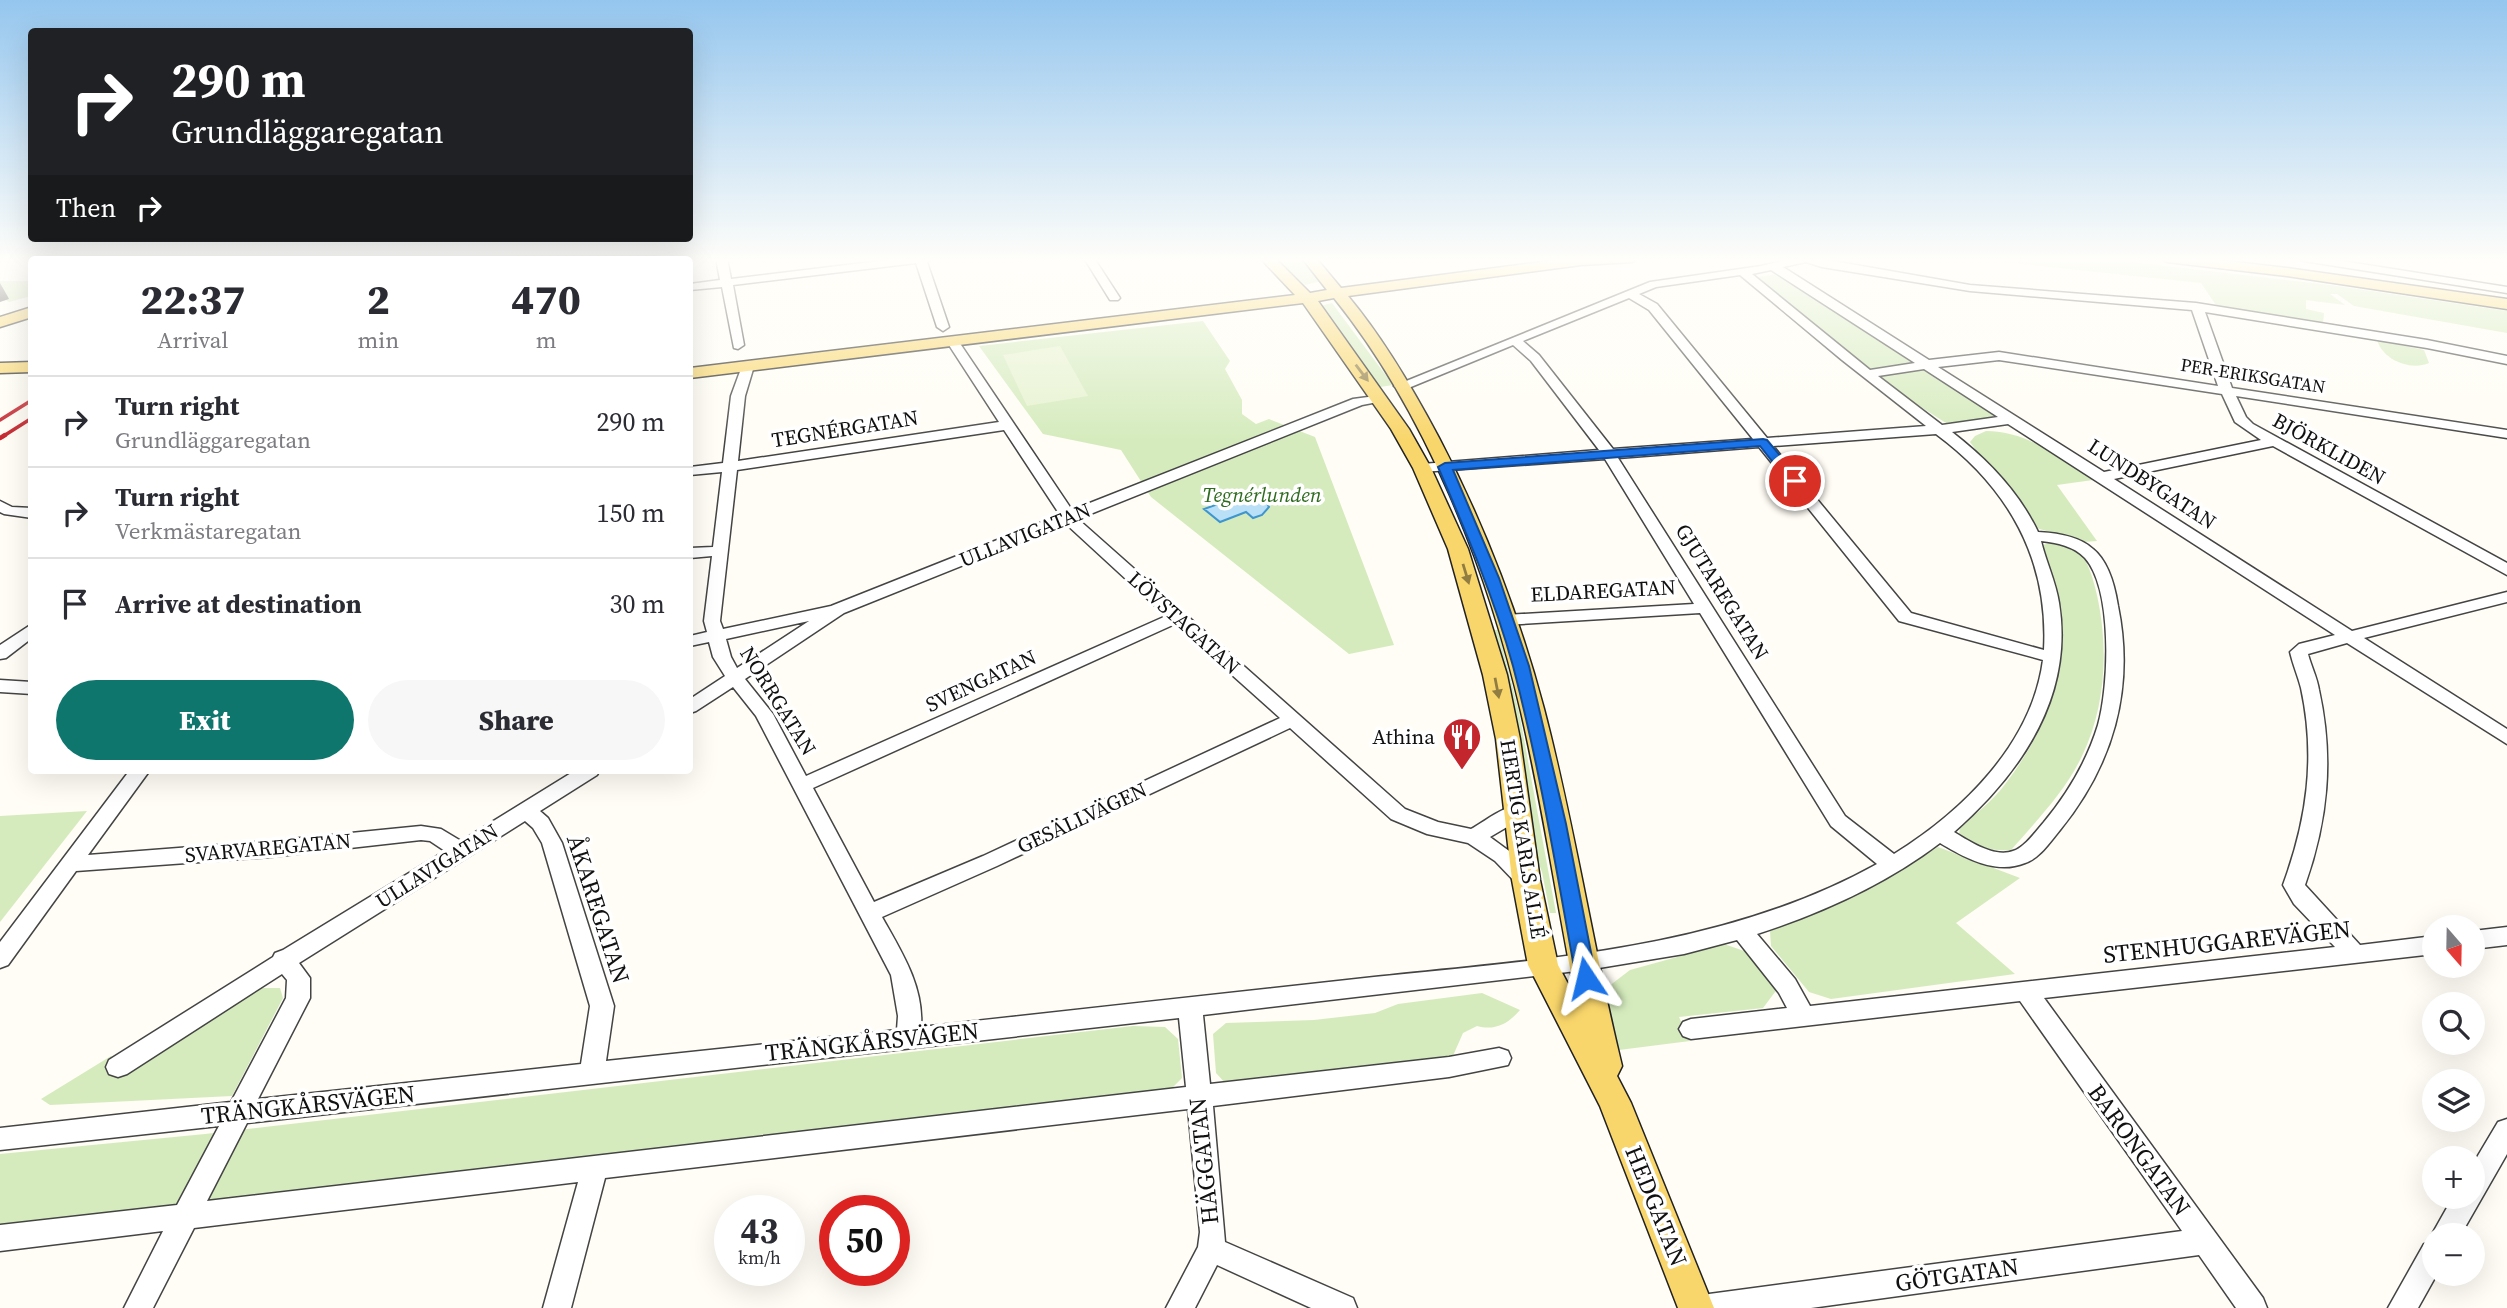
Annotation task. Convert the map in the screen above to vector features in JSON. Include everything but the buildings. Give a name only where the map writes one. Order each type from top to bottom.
[{"type":"main road","points":[[693,367],[1103,319]]},
{"type":"main road","points":[[693,373],[1125,319]]},
{"type":"main road","name":"HERTIG KARLS ALLÉ","points":[[1322,319],[1400,429],[1422,468],[1533,710],[1589,996],[1615,1103]]},
{"type":"main road","name":"HERTIG KARLS ALLÉ","points":[[1354,319],[1396,378],[1445,467],[1492,578],[1493,621],[1517,812],[1526,880],[1543,965],[1615,1103]]},
{"type":"main road","points":[[0,358],[28,358]]},
{"type":"main road","points":[[0,368],[28,367]]},
{"type":"main road","name":"HEDGATAN","points":[[1615,1103],[1696,1308]]},
{"type":"street","points":[[734,319],[738,345]]},
{"type":"street","points":[[941,319],[943,327]]},
{"type":"street","points":[[1396,378],[1417,381],[1427,374],[1569,319]]},
{"type":"street","points":[[1663,319],[1905,617],[2052,657]]},
{"type":"street","name":"TRÄNGKÅRSVÄGEN","points":[[0,1139],[1190,1007],[1583,960],[1672,947],[1741,930],[1796,911],[1892,864],[1939,832],[1982,793],[2016,749],[2047,689],[2052,657],[2053,615],[2050,592],[2032,536],[2008,496],[1991,475],[1963,445],[1801,319]]},
{"type":"street","name":"LUNDBYGATAN","points":[[1857,319],[2507,738]]},
{"type":"street","name":"BJÖRKLIDEN","points":[[2202,319],[2240,419],[2273,442],[2507,570]]},
{"type":"street","points":[[2274,319],[2507,360]]},
{"type":"street","name":"GJUTAREGATAN","points":[[1515,341],[1535,358],[1608,454],[1838,821],[1892,864]]},
{"type":"street","name":"LÖVSTAGATAN","points":[[953,342],[1069,517],[1398,814],[1434,830],[1474,837],[1502,856],[1526,880]]},
{"type":"street","name":"PER-ERIKSGATAN","points":[[1869,374],[1973,357],[1999,356],[2506,436]]},
{"type":"street","name":"NORRGATAN","points":[[748,366],[740,384],[729,468],[712,621],[715,635],[722,657],[735,678],[764,714],[902,975],[910,1016],[908,1038]]},
{"type":"street","name":"ULLAVIGATAN","points":[[693,705],[838,609],[1358,402],[1378,398]]},
{"type":"street","points":[[1422,468],[1941,429],[2011,419]]},
{"type":"street","name":"TEGNÉRGATAN","points":[[693,471],[729,468],[1007,425]]},
{"type":"street","points":[[2102,477],[2273,442]]},
{"type":"street","points":[[0,506],[9,511],[28,513]]},
{"type":"street","points":[[1939,832],[1955,843],[1986,856],[2005,860],[2019,858],[2063,815],[2082,784],[2108,723],[2114,700],[2118,649],[2114,619],[2096,564],[2084,550],[2057,539],[2032,536]]},
{"type":"street","points":[[693,553],[719,551]]},
{"type":"street","points":[[2356,954],[2302,898],[2294,885],[2311,842],[2320,763],[2310,687],[2300,652],[2305,648],[2507,597]]},
{"type":"street","name":"ELDAREGATAN","points":[[1493,621],[1704,608]]},
{"type":"street","points":[[693,640],[838,609]]},
{"type":"street","name":"SVENGATAN","points":[[803,785],[1177,617]]},
{"type":"street","points":[[0,654],[28,632]]},
{"type":"street","points":[[0,686],[28,688]]},
{"type":"street","name":"GESÄLLVÄGEN","points":[[870,913],[990,861],[1292,720]]},
{"type":"street","points":[[0,959],[137,774]]},
{"type":"street","name":"ULLAVIGATAN","points":[[118,1067],[283,960],[396,894],[459,850],[584,774]]},
{"type":"street","name":"ÅKAREGATAN","points":[[526,811],[541,823],[552,843],[602,1006],[592,1074]]},
{"type":"street","points":[[1474,837],[1517,812]]},
{"type":"street","name":"SVARVAREGATAN","points":[[72,864],[270,849],[421,832],[434,834],[459,850]]},
{"type":"street","points":[[1741,930],[1787,986],[1803,1016]]},
{"type":"street","points":[[2485,939],[2507,936]]},
{"type":"street","name":"STENHUGGAREVÄGEN","points":[[2026,991],[2422,946]]},
{"type":"street","points":[[138,1308],[298,998],[299,978],[283,960]]},
{"type":"street","points":[[1691,1029],[2026,991]]},
{"type":"street","name":"BARONGATAN","points":[[2026,991],[2253,1308]]},
{"type":"street","name":"HÄGGATAN","points":[[1180,1308],[1211,1249],[1213,1232],[1197,1097],[1190,1007]]},
{"type":"street","points":[[0,1238],[1449,1068],[1499,1058]]},
{"type":"street","points":[[2485,1168],[2507,1130]]},
{"type":"street","points":[[556,1308],[595,1168]]},
{"type":"street","name":"GÖTGATAN","points":[[1709,1308],[2204,1241]]},
{"type":"street","points":[[1211,1249],[1343,1308]]},
{"type":"street","points":[[2402,1308],[2422,1274]]},
{"type":"green space","points":[[1330,319],[1344,319],[1393,385],[1380,387]]},
{"type":"green space","points":[[1809,319],[1847,319],[1998,418],[1946,423],[1893,389]]},
{"type":"green space","points":[[2295,319],[2323,319],[2323,323]]},
{"type":"green space","points":[[2428,319],[2507,319],[2507,333]]},
{"type":"green space","name":"Tegnérlunden","points":[[1203,321],[1230,361],[1225,369],[1242,400],[1242,414],[1256,424],[1269,419],[1315,437],[1394,645],[1349,654],[1151,497],[1121,450],[1043,434],[979,346]]},
{"type":"green space","points":[[2377,340],[2424,350],[2429,363],[2414,366],[2398,362],[2385,353]]},
{"type":"green space","points":[[1060,346],[1088,396],[1027,406],[1003,355]]},
{"type":"green space","points":[[1986,431],[2002,432],[2030,441],[2093,480],[2057,485],[2097,541],[2083,542],[2033,527],[1970,442],[1975,436]]},
{"type":"green space","points":[[2056,542],[2080,553],[2095,587],[2104,651],[2097,715],[2075,769],[2040,817],[2011,850],[1983,848],[1964,839],[1959,834],[1960,828],[2006,783],[2041,725],[2052,697],[2058,669],[2059,640],[2057,610],[2042,545]]},
{"type":"green space","points":[[1492,630],[1498,630],[1519,712],[1556,913],[1550,913],[1542,872],[1531,843]]},
{"type":"green space","points":[[87,811],[0,922],[0,816]]},
{"type":"green space","points":[[1938,847],[2020,878],[1956,923],[2015,974],[1831,999],[1809,992],[1771,946],[1770,931],[1876,885]]},
{"type":"green space","points":[[1724,944],[1747,952],[1778,988],[1763,1008],[1679,1017],[1690,1041],[1619,1050],[1600,993],[1630,970]]},
{"type":"green space","points":[[262,988],[280,988],[283,998],[232,1096],[50,1105],[41,1099],[111,1056],[128,1072]]},
{"type":"green space","points":[[1482,993],[1520,1010],[1501,1025],[1490,1028],[1477,1026],[1463,1033],[1452,1058],[1226,1084],[1216,1073],[1213,1034],[1226,1023],[1314,1020],[1375,1013],[1398,1004]]},
{"type":"green space","points":[[1133,1026],[1165,1027],[1178,1039],[1182,1078],[1169,1091],[0,1231],[0,1154],[205,1134]]},
{"type":"water","points":[[1243,495],[1265,500],[1269,507],[1262,515],[1253,518],[1246,512],[1220,522],[1204,509]]},
{"type":"railway","points":[[0,420],[28,402]]},
{"type":"railway","points":[[2,437],[28,421]]},
{"type":"railway","points":[[0,438],[5,435]]},
{"type":"place","name":"Athina","points":[[1462,771]]},
{"type":"route","points":[[1586,978],[1557,824],[1521,666],[1492,578],[1445,467],[1763,442],[1795,481]]}]
